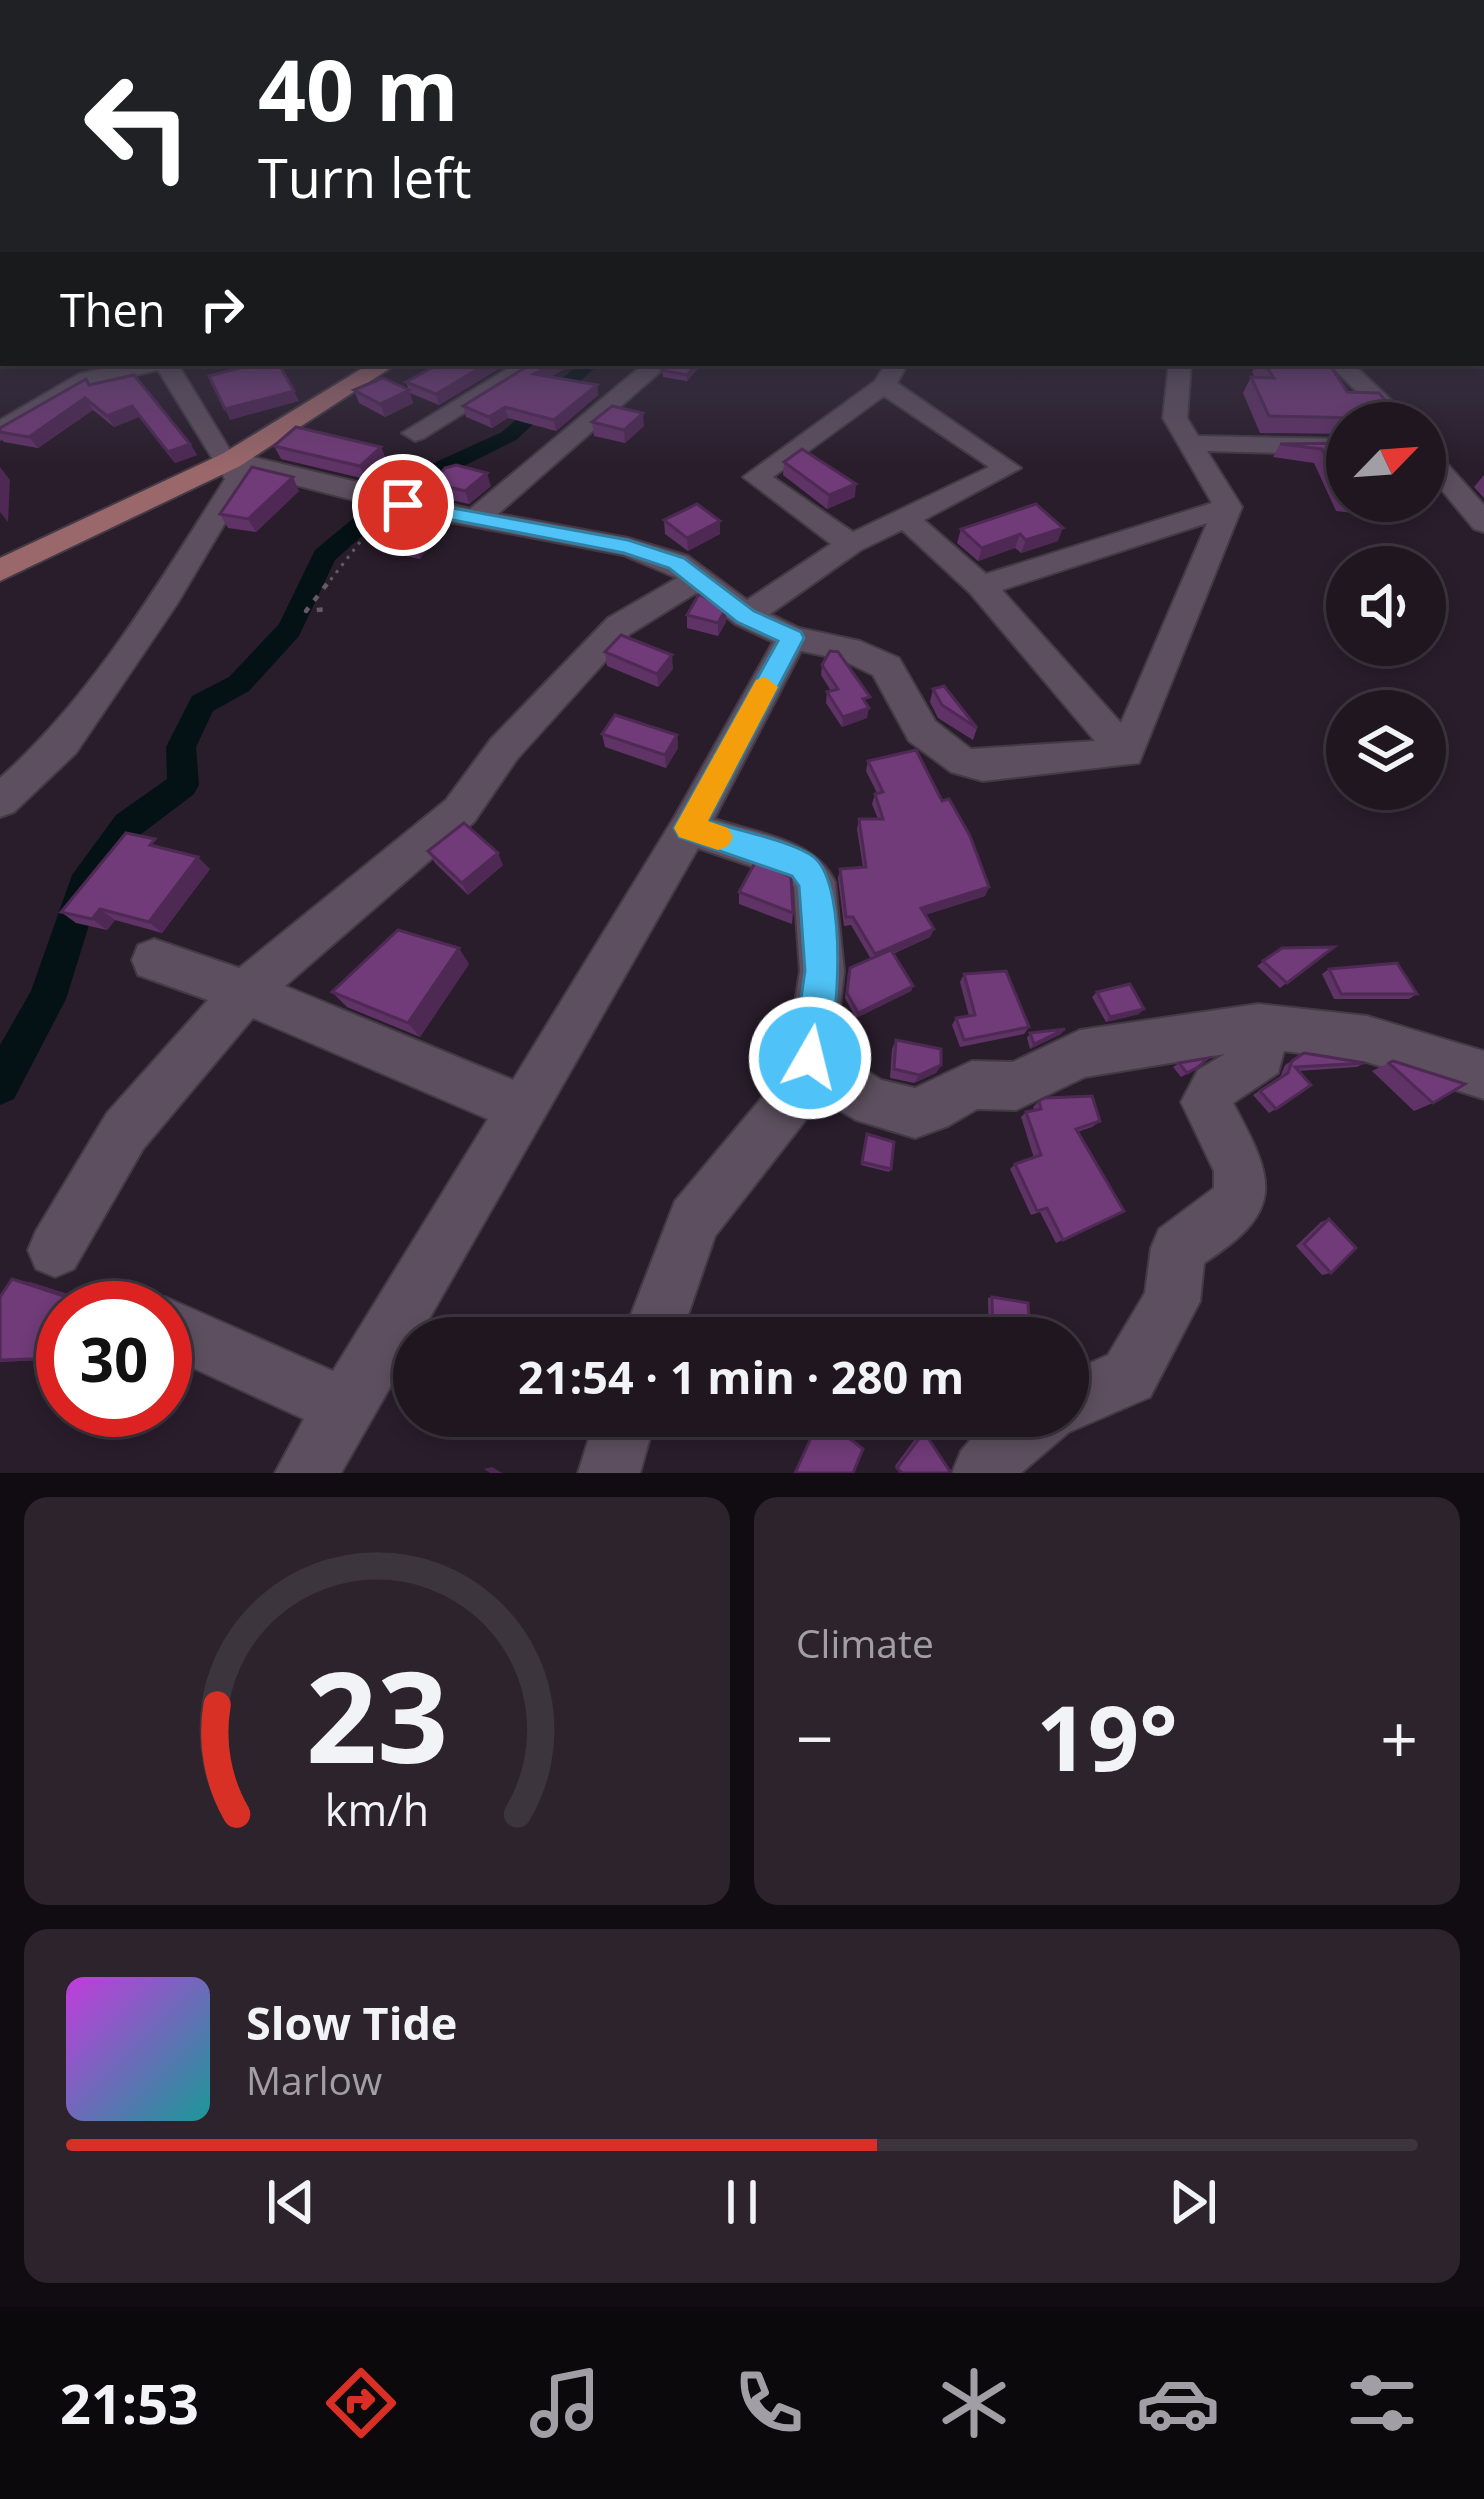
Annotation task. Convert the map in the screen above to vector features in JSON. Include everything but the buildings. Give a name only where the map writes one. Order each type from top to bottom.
[{"type":"main road","points":[[0,571],[56,540],[231,460],[382,366]]},
{"type":"street","points":[[0,431],[87,379],[146,366]]},
{"type":"street","points":[[164,366],[176,374],[220,455],[391,502],[628,547],[676,563],[746,616],[792,638],[848,650],[886,667],[901,703],[930,742],[963,764],[1126,752]]},
{"type":"street","points":[[415,433],[528,366]]},
{"type":"street","points":[[476,518],[654,366]]},
{"type":"street","points":[[1180,366],[1175,418],[1228,507]]},
{"type":"street","points":[[1343,366],[1381,402]]},
{"type":"street","points":[[746,616],[851,544],[1008,468],[890,374],[756,477],[851,544]]},
{"type":"street","points":[[1195,447],[1202,443],[1326,445]]},
{"type":"street","points":[[0,801],[63,743],[166,598],[238,478],[231,460]]},
{"type":"street","points":[[1446,476],[1484,523]]},
{"type":"street","points":[[981,586],[1228,507]]},
{"type":"street","points":[[1126,752],[1228,507]]},
{"type":"street","points":[[905,518],[981,586],[1126,752]]},
{"type":"street","points":[[55,1250],[125,1131],[247,990],[460,811],[504,749],[619,626],[697,579]]},
{"type":"street","points":[[306,1473],[689,828],[792,638]]},
{"type":"street","points":[[659,1317],[694,1220],[787,1105],[810,1058],[822,971],[814,882],[802,866],[689,828]]},
{"type":"street","points":[[154,960],[247,990],[344,1037],[523,1109]]},
{"type":"street","points":[[810,1058],[821,1072],[873,1102],[915,1113],[972,1085],[1016,1086],[1080,1054],[1258,1027],[1399,1044],[1484,1075]]},
{"type":"street","points":[[1089,1394],[1129,1376],[1172,1301],[1178,1248],[1216,1228],[1230,1212],[1242,1178],[1240,1168],[1206,1102],[1216,1085],[1244,1072],[1261,1056],[1258,1027]]},
{"type":"street","points":[[192,1338],[344,1406]]},
{"type":"street","points":[[609,1473],[620,1437]]},
{"type":"street","points":[[983,1473],[1013,1437]]},
{"type":"path","points":[[329,609],[306,611],[359,536],[391,502]]},
{"type":"waterway","points":[[0,1085],[47,999],[84,886],[128,825],[183,785],[181,747],[202,704],[239,684],[290,629],[324,556],[380,508],[446,466],[509,436],[588,366]]},
{"type":"slow traffic","points":[[718,837],[689,828],[765,687]]},
{"type":"route","points":[[403,505],[628,547],[676,563],[746,616],[792,638],[689,828],[802,866],[814,882],[822,971],[810,1058]]}]
